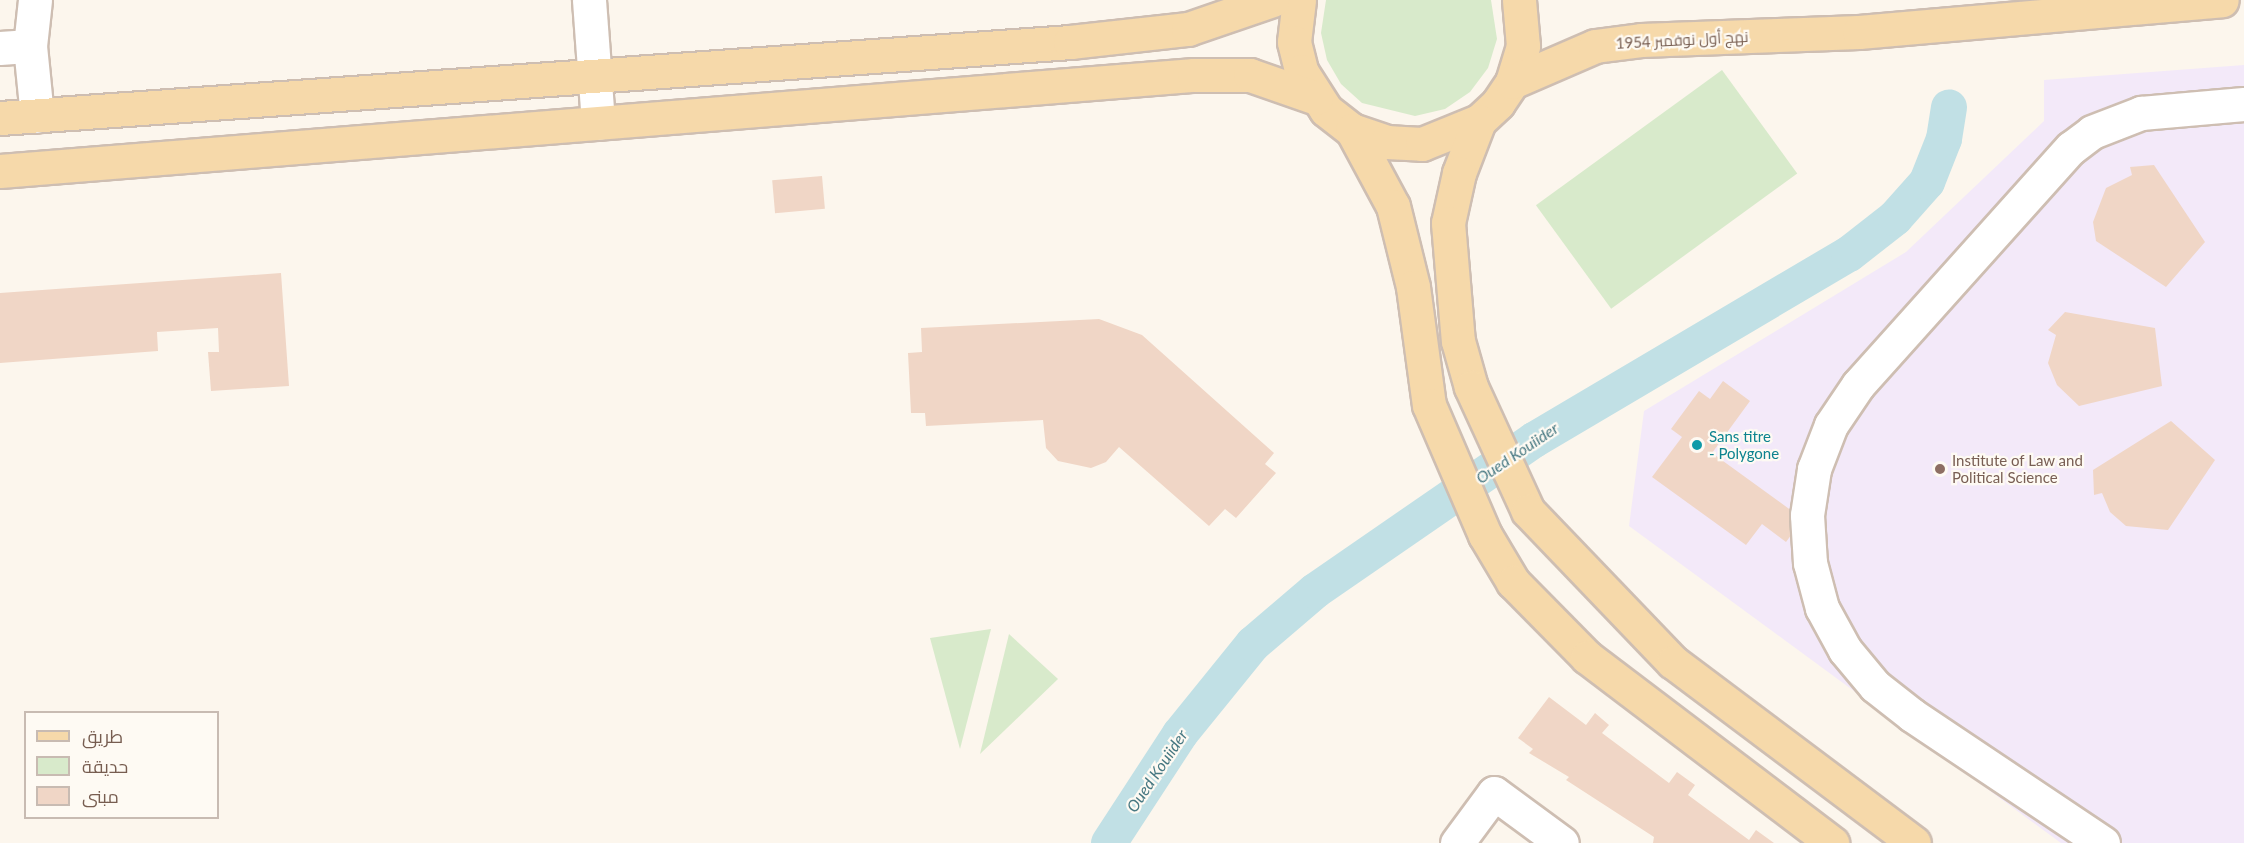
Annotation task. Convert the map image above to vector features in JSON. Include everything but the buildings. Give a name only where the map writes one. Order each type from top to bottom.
[{"type":"main road","points":[[0,117],[1070,42],[1188,29],[1272,0]]},
{"type":"main road","points":[[1299,0],[1294,42],[1316,98]]},
{"type":"main road","points":[[1519,0],[1523,46],[1512,82],[1479,121],[1459,173],[1448,223],[1458,341],[1471,387],[1528,511],[1673,662],[1914,843]]},
{"type":"main road","name":"نهج أول نوفمبر 1954","points":[[1512,82],[1595,45],[1859,32],[2069,17],[2222,0]]},
{"type":"main road","points":[[0,171],[1194,75],[1250,75],[1316,98],[1352,130],[1393,206],[1413,287],[1429,405],[1485,535],[1513,582],[1587,657],[1832,843]]},
{"type":"main road","points":[[1352,130],[1386,142],[1422,144],[1479,121]]},
{"type":"street","points":[[35,0],[15,47],[37,116]]},
{"type":"street","points":[[589,0],[598,123]]},
{"type":"street","points":[[2103,843],[1912,715],[1875,686],[1845,650],[1822,608],[1810,562],[1807,515],[1814,469],[1832,425],[1858,385],[2071,147],[2092,132],[2141,112],[2244,104]]},
{"type":"street","points":[[1457,843],[1494,793],[1562,843]]},
{"type":"shaded area","name":"Institute of Law and Political Science","points":[[2244,65],[2244,843],[2061,843],[1629,526],[1644,411],[1906,252],[2044,121],[2044,80]]},
{"type":"green space","points":[[1326,0],[1491,0],[1497,39],[1488,68],[1470,92],[1445,109],[1415,116],[1362,103],[1341,84],[1327,60],[1321,33]]},
{"type":"green space","points":[[1722,70],[1797,174],[1611,309],[1536,205]]},
{"type":"green space","points":[[991,629],[960,749],[930,638]]},
{"type":"green space","points":[[1009,634],[1058,679],[980,754]]},
{"type":"waterway","name":"Oued Kouiider","points":[[1109,843],[1180,734],[1253,644],[1315,591],[1534,440],[1849,254],[1895,218],[1927,182],[1944,139],[1949,107]]},
{"type":"place","name":"Sans titre - Polygone","points":[[1697,445]]},
{"type":"place","name":"Institute of Law and Political Science","points":[[1940,469]]}]
